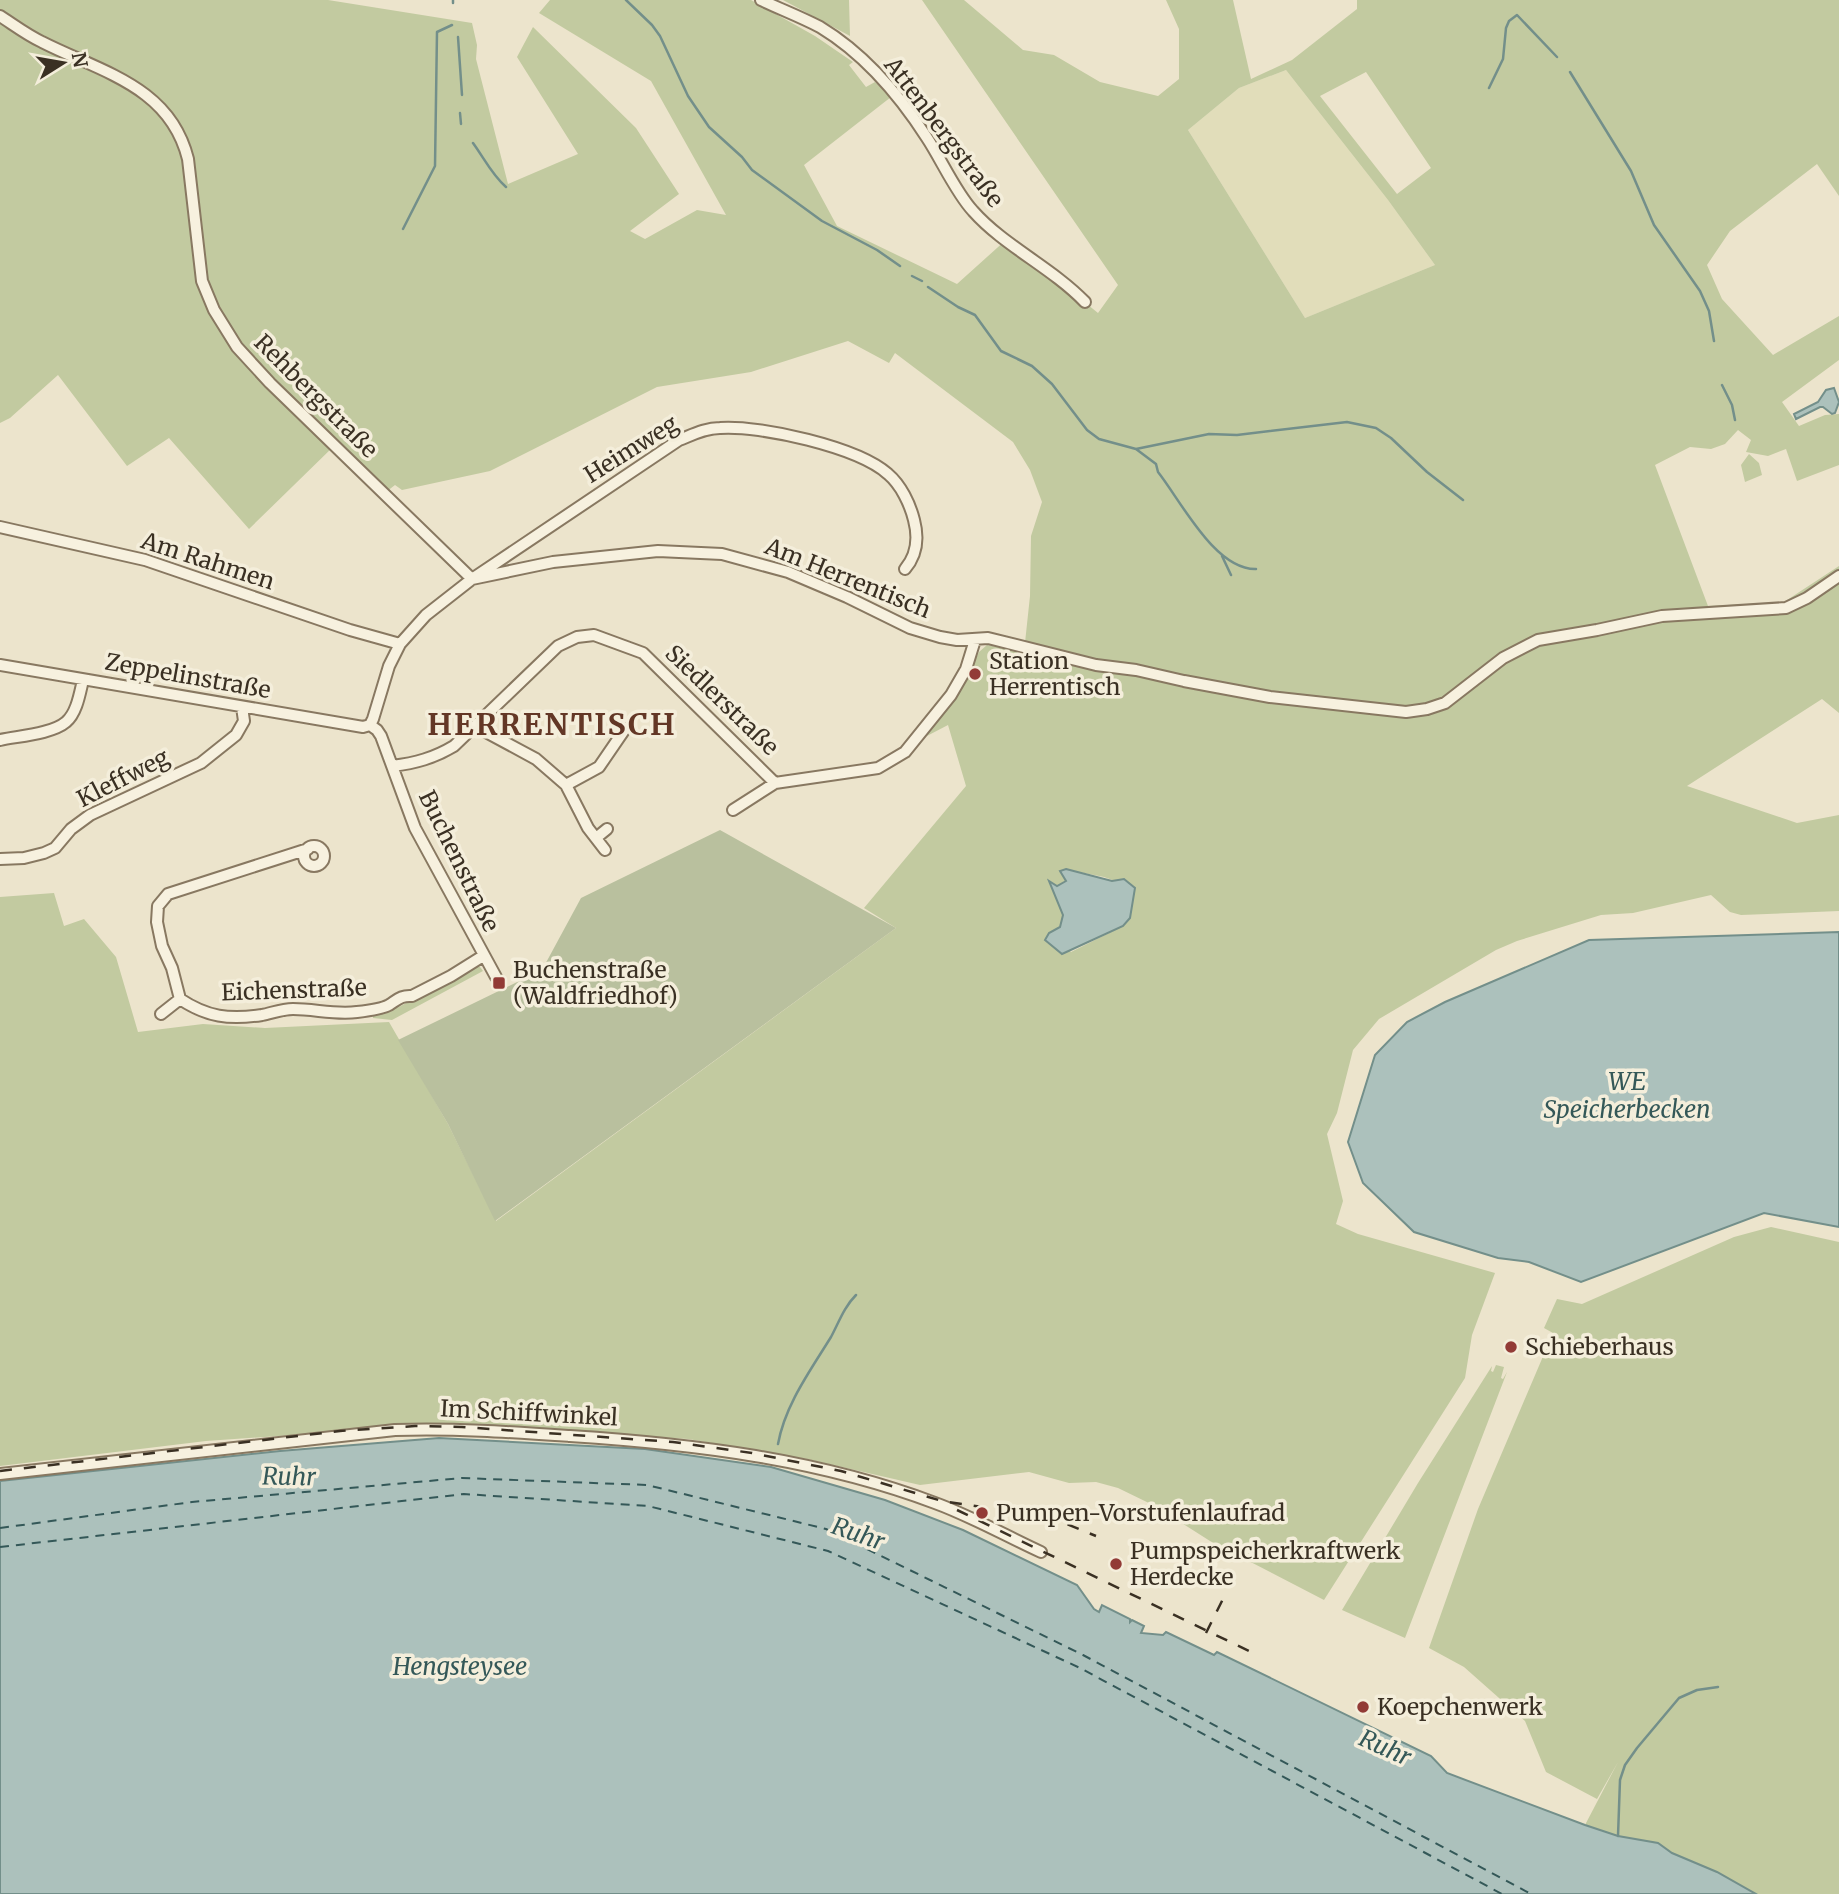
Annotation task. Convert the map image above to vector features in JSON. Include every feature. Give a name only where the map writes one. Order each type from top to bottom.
[{"type":"street","name":"Attenbergstraße","points":[[761,0],[819,27],[855,52],[926,136],[971,209],[994,231],[1069,285],[1085,302]]},
{"type":"street","name":"Rehbergstraße","points":[[0,16],[41,41],[114,74],[142,90],[165,112],[183,139],[188,159],[202,281],[214,310],[237,347],[270,383],[472,579]]},
{"type":"street","name":"Heimweg","points":[[472,579],[679,440],[706,429],[720,428],[796,437],[867,461],[887,473],[905,497],[915,525],[914,558],[905,569]]},
{"type":"street","name":"Am Rahmen","points":[[0,527],[145,561],[400,644]]},
{"type":"street","name":"Am Herrentisch","points":[[370,725],[388,666],[400,644],[426,615],[472,579],[586,557],[658,551],[722,554],[788,572],[910,628],[940,637],[994,639],[1086,663],[1136,670],[1258,695],[1406,712],[1445,703],[1503,657],[1538,640],[1597,631],[1662,616],[1786,608],[1807,598],[1839,576]]},
{"type":"street","name":"Siedlerstraße","points":[[392,766],[417,763],[454,746],[558,646],[577,637],[594,635],[643,653],[775,783]]},
{"type":"street","points":[[733,810],[775,783],[878,768],[905,752],[951,695],[966,669],[975,640]]},
{"type":"street","name":"Zeppelinstraße","points":[[0,665],[363,727],[370,725]]},
{"type":"street","points":[[0,740],[44,732],[67,722],[77,703],[83,680]]},
{"type":"street","name":"Kleffweg","points":[[0,859],[24,858],[55,848],[71,829],[90,815],[201,763],[236,735],[244,721],[242,707]]},
{"type":"street","name":"Buchenstraße","points":[[370,725],[381,736],[415,828],[496,977]]},
{"type":"street","points":[[475,726],[536,759],[566,785],[582,818],[605,850]]},
{"type":"street","points":[[566,785],[599,767],[625,729]]},
{"type":"street","points":[[613,748],[624,755]]},
{"type":"street","points":[[596,838],[607,828]]},
{"type":"street","points":[[161,1014],[180,999],[157,922],[158,906],[168,894],[308,849]]},
{"type":"street","name":"Eichenstraße","points":[[180,999],[200,1012],[222,1017],[262,1015],[293,1009],[331,1014],[356,1012],[388,1005],[406,995],[412,996],[483,956]]},
{"type":"street","name":"Im Schiffwinkel","points":[[0,1474],[395,1430],[445,1428],[645,1441],[761,1456],[870,1481],[937,1503],[1041,1552]]},
{"type":"shaded area","points":[[1286,70],[1388,200],[1435,265],[1305,318],[1188,130],[1239,88]]},
{"type":"green space","points":[[0,0],[328,0],[472,23],[477,45],[476,59],[508,184],[578,154],[517,57],[533,27],[636,128],[679,194],[630,231],[645,239],[697,210],[726,215],[651,81],[539,13],[550,0],[751,0],[815,36],[853,62],[849,65],[866,87],[875,82],[891,97],[804,165],[837,226],[957,284],[1007,239],[1098,313],[1118,285],[922,0],[964,0],[1023,50],[1054,55],[1100,82],[1158,96],[1179,79],[1179,29],[1166,0],[1233,0],[1251,79],[1292,60],[1357,9],[1357,0],[1839,0],[1839,196],[1817,164],[1730,231],[1707,265],[1722,299],[1773,355],[1839,316],[1839,360],[1782,402],[1799,426],[1825,415],[1839,414],[1839,465],[1797,481],[1786,449],[1768,456],[1746,452],[1751,440],[1738,430],[1725,444],[1711,449],[1690,447],[1655,465],[1708,606],[1784,602],[1839,566],[1839,713],[1822,699],[1687,786],[1797,823],[1839,815],[1839,911],[1741,915],[1730,912],[1711,895],[1633,913],[1601,915],[1496,950],[1379,1019],[1353,1050],[1337,1113],[1327,1134],[1343,1201],[1336,1224],[1358,1234],[1495,1273],[1472,1335],[1465,1378],[1324,1600],[1210,1541],[1155,1506],[1118,1488],[1096,1482],[1069,1483],[1029,1472],[920,1485],[807,1459],[688,1439],[449,1424],[206,1441],[0,1466],[0,897],[54,893],[64,926],[84,919],[116,957],[138,1032],[203,1024],[265,1028],[389,1022],[448,1124],[496,1221],[896,928],[864,908],[966,786],[948,725],[925,737],[958,694],[979,652],[987,645],[1024,652],[1030,596],[1031,536],[1042,502],[1030,470],[1013,442],[895,353],[889,363],[848,341],[751,372],[657,387],[490,471],[402,490],[395,485],[386,492],[335,445],[249,529],[169,438],[127,466],[58,375],[10,418],[0,423]],"holes":[[[1286,70],[1388,200],[1435,265],[1305,318],[1188,130],[1239,88]],[[1366,72],[1431,168],[1397,194],[1320,96]],[[1079,872],[1135,888],[1130,918],[1123,926],[1071,952],[1049,933],[1060,927],[1063,915],[1049,882],[1057,886]]]},
{"type":"green space","points":[[783,0],[849,0],[850,36]]},
{"type":"green space","points":[[1749,454],[1759,463],[1762,475],[1745,482],[1741,465]]},
{"type":"green space","points":[[720,830],[896,928],[495,1221],[448,1124],[398,1040],[542,970],[581,898]]},
{"type":"green space","points":[[473,966],[480,967],[483,971],[392,1020],[373,1018],[373,1014],[399,1007]]},
{"type":"green space","points":[[1771,1227],[1839,1242],[1839,1894],[1756,1894],[1717,1872],[1672,1853],[1658,1843],[1618,1836],[1585,1825],[1618,1762],[1597,1799],[1546,1772],[1525,1721],[1464,1667],[1429,1648],[1478,1509],[1553,1333],[1544,1328],[1557,1299],[1582,1304],[1734,1237]]},
{"type":"green space","points":[[1496,1365],[1504,1367],[1501,1378],[1503,1379],[1507,1372],[1405,1638],[1342,1610],[1418,1483],[1492,1366],[1493,1372]]},
{"type":"water","points":[[1834,388],[1839,402],[1835,413],[1820,407],[1796,419],[1794,414],[1818,402],[1826,390]]},
{"type":"water","points":[[1066,869],[1112,881],[1124,879],[1135,888],[1130,918],[1123,926],[1062,954],[1045,940],[1049,933],[1060,927],[1063,915],[1049,881],[1057,886],[1066,881],[1060,871]]},
{"type":"water","name":"WE Speicherbecken","points":[[1839,932],[1839,1227],[1764,1213],[1581,1282],[1529,1262],[1498,1258],[1414,1232],[1363,1183],[1348,1142],[1375,1055],[1407,1022],[1445,1002],[1589,940]]},
{"type":"water","name":"Hengsteysee","points":[[439,1438],[645,1449],[771,1467],[885,1500],[963,1530],[1077,1585],[1094,1609],[1099,1612],[1102,1605],[1130,1619],[1130,1622],[1132,1620],[1144,1626],[1141,1633],[1163,1635],[1166,1632],[1214,1655],[1217,1652],[1431,1756],[1447,1773],[1618,1836],[1658,1843],[1672,1853],[1717,1872],[1756,1894],[0,1894],[0,1481],[280,1451]]},
{"type":"waterway","points":[[626,0],[660,36],[688,96],[709,127],[742,157],[752,170],[822,221],[877,250],[900,266]]},
{"type":"waterway","points":[[1489,88],[1503,59],[1506,28],[1509,21],[1517,15],[1557,57]]},
{"type":"waterway","points":[[403,229],[435,166],[437,32],[452,25]]},
{"type":"waterway","points":[[458,37],[462,95]]},
{"type":"waterway","points":[[1570,72],[1631,171],[1654,225],[1700,291],[1709,311],[1714,341]]},
{"type":"waterway","points":[[460,113],[461,124]]},
{"type":"waterway","points":[[473,143],[492,172],[506,187]]},
{"type":"waterway","points":[[912,276],[922,281]]},
{"type":"waterway","points":[[928,287],[975,315],[1001,351],[1032,366],[1052,384],[1087,430],[1099,439],[1136,449],[1156,464],[1158,472],[1188,516],[1213,546],[1241,566],[1256,569]]},
{"type":"waterway","points":[[1722,385],[1732,405],[1735,420]]},
{"type":"waterway","points":[[1136,449],[1209,434],[1237,435],[1347,422],[1376,428],[1391,438],[1427,472],[1463,500]]},
{"type":"waterway","points":[[1222,556],[1231,575]]},
{"type":"waterway","points":[[778,1444],[786,1416],[799,1389],[856,1295]]},
{"type":"waterway","points":[[1618,1836],[1620,1780],[1625,1765],[1679,1698],[1697,1690],[1718,1687]]},
{"type":"ferry route","points":[[0,1528],[192,1502],[462,1478],[647,1485],[826,1529],[1083,1655],[1531,1894]]},
{"type":"ferry route","points":[[0,1547],[464,1494],[648,1506],[828,1551],[1080,1668],[1502,1894]]},
{"type":"railway","points":[[0,1471],[340,1431],[415,1426],[462,1427],[673,1442],[752,1453],[841,1471],[942,1501],[1037,1515],[1096,1536]]},
{"type":"railway","points":[[957,1510],[1251,1652]]},
{"type":"railway","points":[[1206,1633],[1223,1599]]},
{"type":"place","name":"Station Herrentisch","points":[[975,674]]},
{"type":"place","name":"Buchenstraße (Waldfriedhof)","points":[[499,983]]},
{"type":"place","name":"Schieberhaus","points":[[1511,1347]]},
{"type":"place","name":"Pumpen-Vorstufenlaufrad","points":[[982,1513]]},
{"type":"place","name":"Pumpspeicherkraftwerk Herdecke","points":[[1116,1564]]},
{"type":"place","name":"Koepchenwerk","points":[[1363,1707]]},
{"type":"district","name":"HERRENTISCH","points":[[552,725]]},
{"type":"water label","name":"Ruhr","points":[[289,1477]]},
{"type":"water label","name":"Ruhr","points":[[858,1534]]},
{"type":"water label","name":"Ruhr","points":[[1385,1748]]}]
